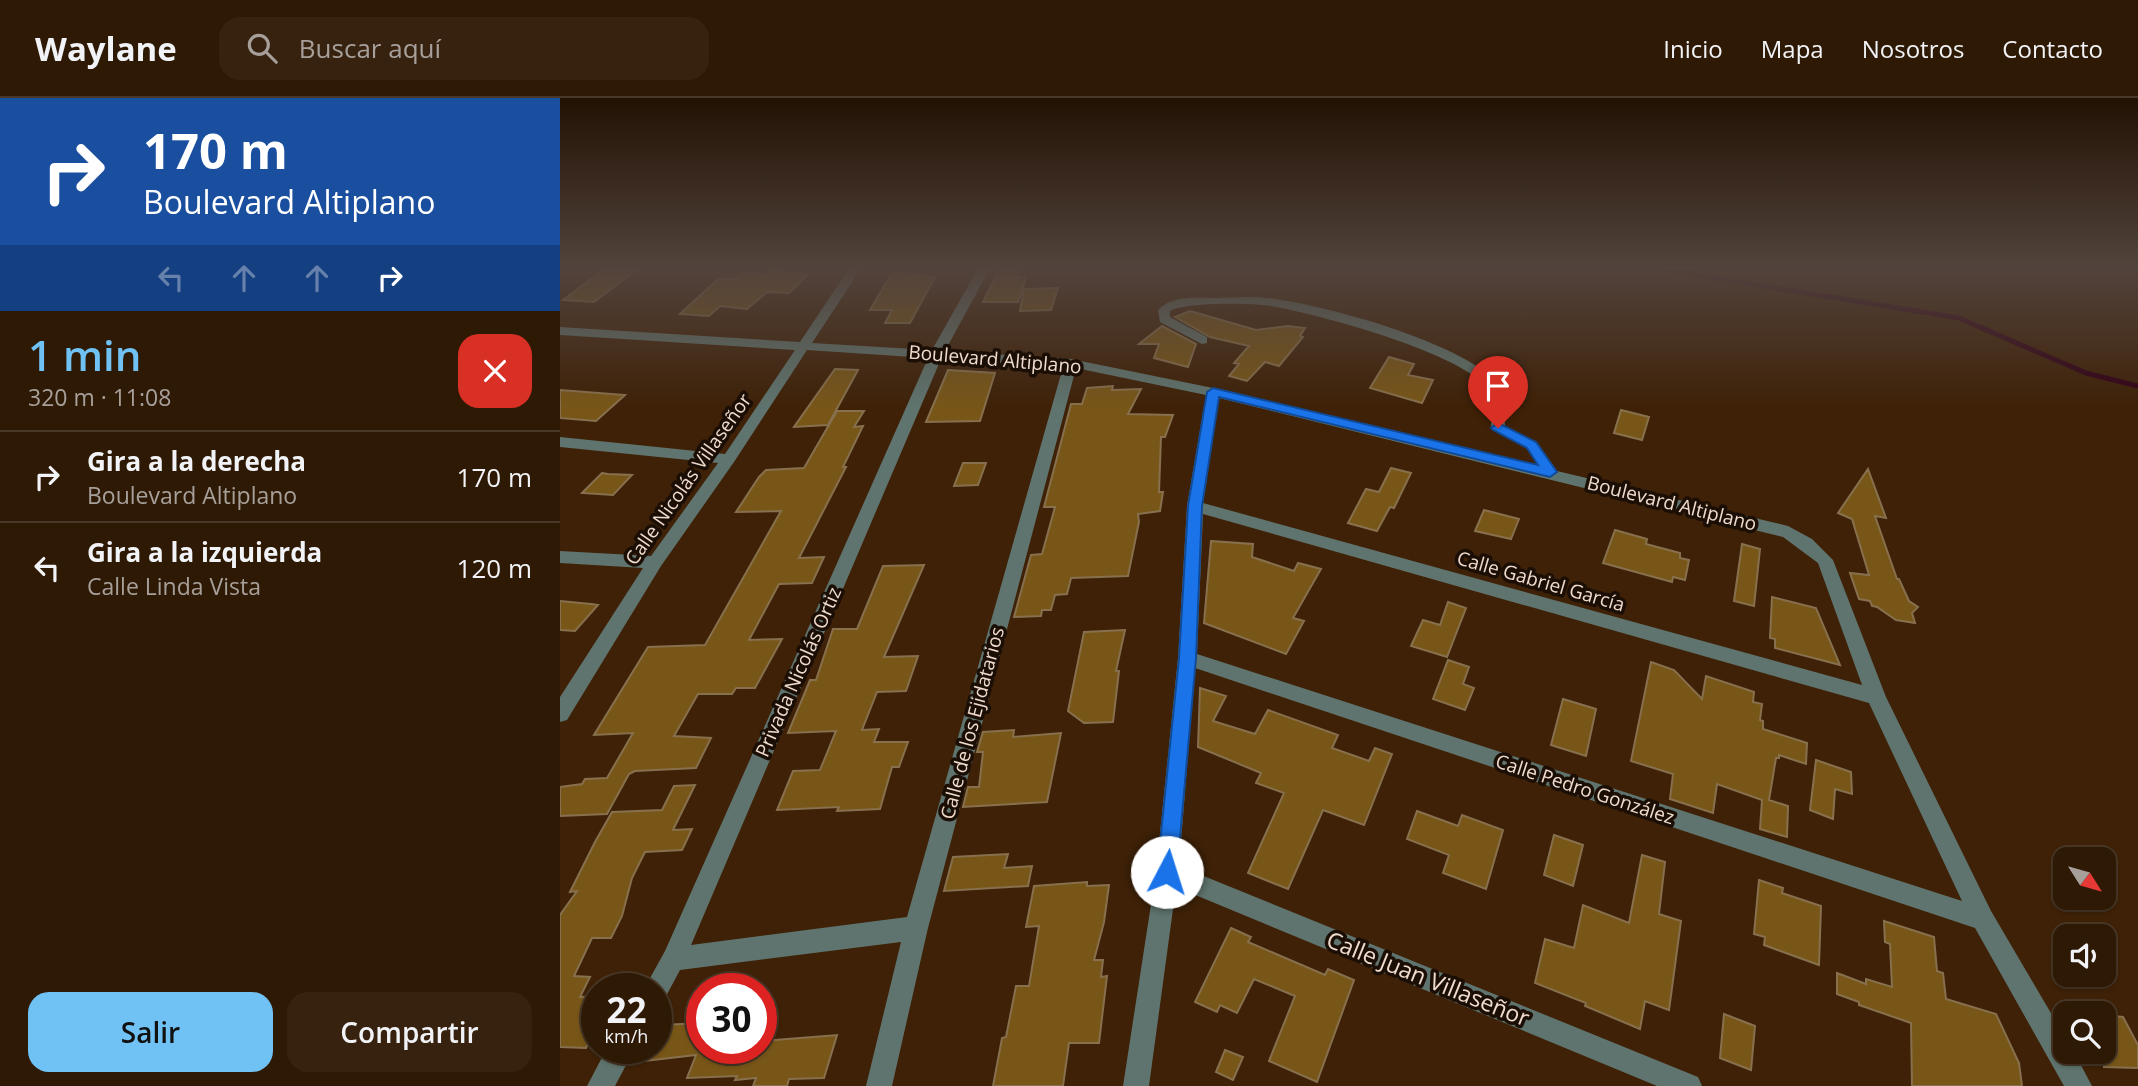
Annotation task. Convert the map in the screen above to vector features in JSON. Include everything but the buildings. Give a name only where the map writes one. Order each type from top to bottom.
[{"type":"street","name":"Calle Nicolás Villaseñor","points":[[560,714],[655,562],[729,459],[824,316]]},
{"type":"street","name":"Privada Nicolás Ortiz","points":[[665,973],[937,353],[957,316]]},
{"type":"street","points":[[1164,316],[1164,319],[1202,340]]},
{"type":"street","points":[[1330,316],[1447,355],[1472,368],[1498,395],[1498,428],[1532,445],[1550,472]]},
{"type":"street","name":"Boulevard Altiplano","points":[[560,331],[1071,363],[1213,392],[1788,532],[1807,543],[1825,560],[1876,697],[1983,919],[2079,1086]]},
{"type":"street","name":"Calle de los Ejidatarios","points":[[879,1086],[916,929],[1071,363]]},
{"type":"street","points":[[1136,1086],[1167,872],[1187,658],[1195,506],[1213,392]]},
{"type":"street","points":[[560,442],[729,459]]},
{"type":"street","name":"Calle Gabriel García","points":[[1195,506],[1876,697]]},
{"type":"street","points":[[560,556],[655,562]]},
{"type":"street","name":"Calle Pedro González","points":[[1187,658],[1983,919]]},
{"type":"street","name":"Calle Juan Villaseñor","points":[[1167,872],[1689,1086]]},
{"type":"street","points":[[673,959],[916,929]]},
{"type":"street","points":[[600,1086],[613,1064]]},
{"type":"waterway","points":[[1947,316],[1959,318],[2086,373],[2138,386]]},
{"type":"route","points":[[1167,872],[1187,658],[1195,506],[1213,392],[1550,472],[1532,445],[1498,428]]}]
